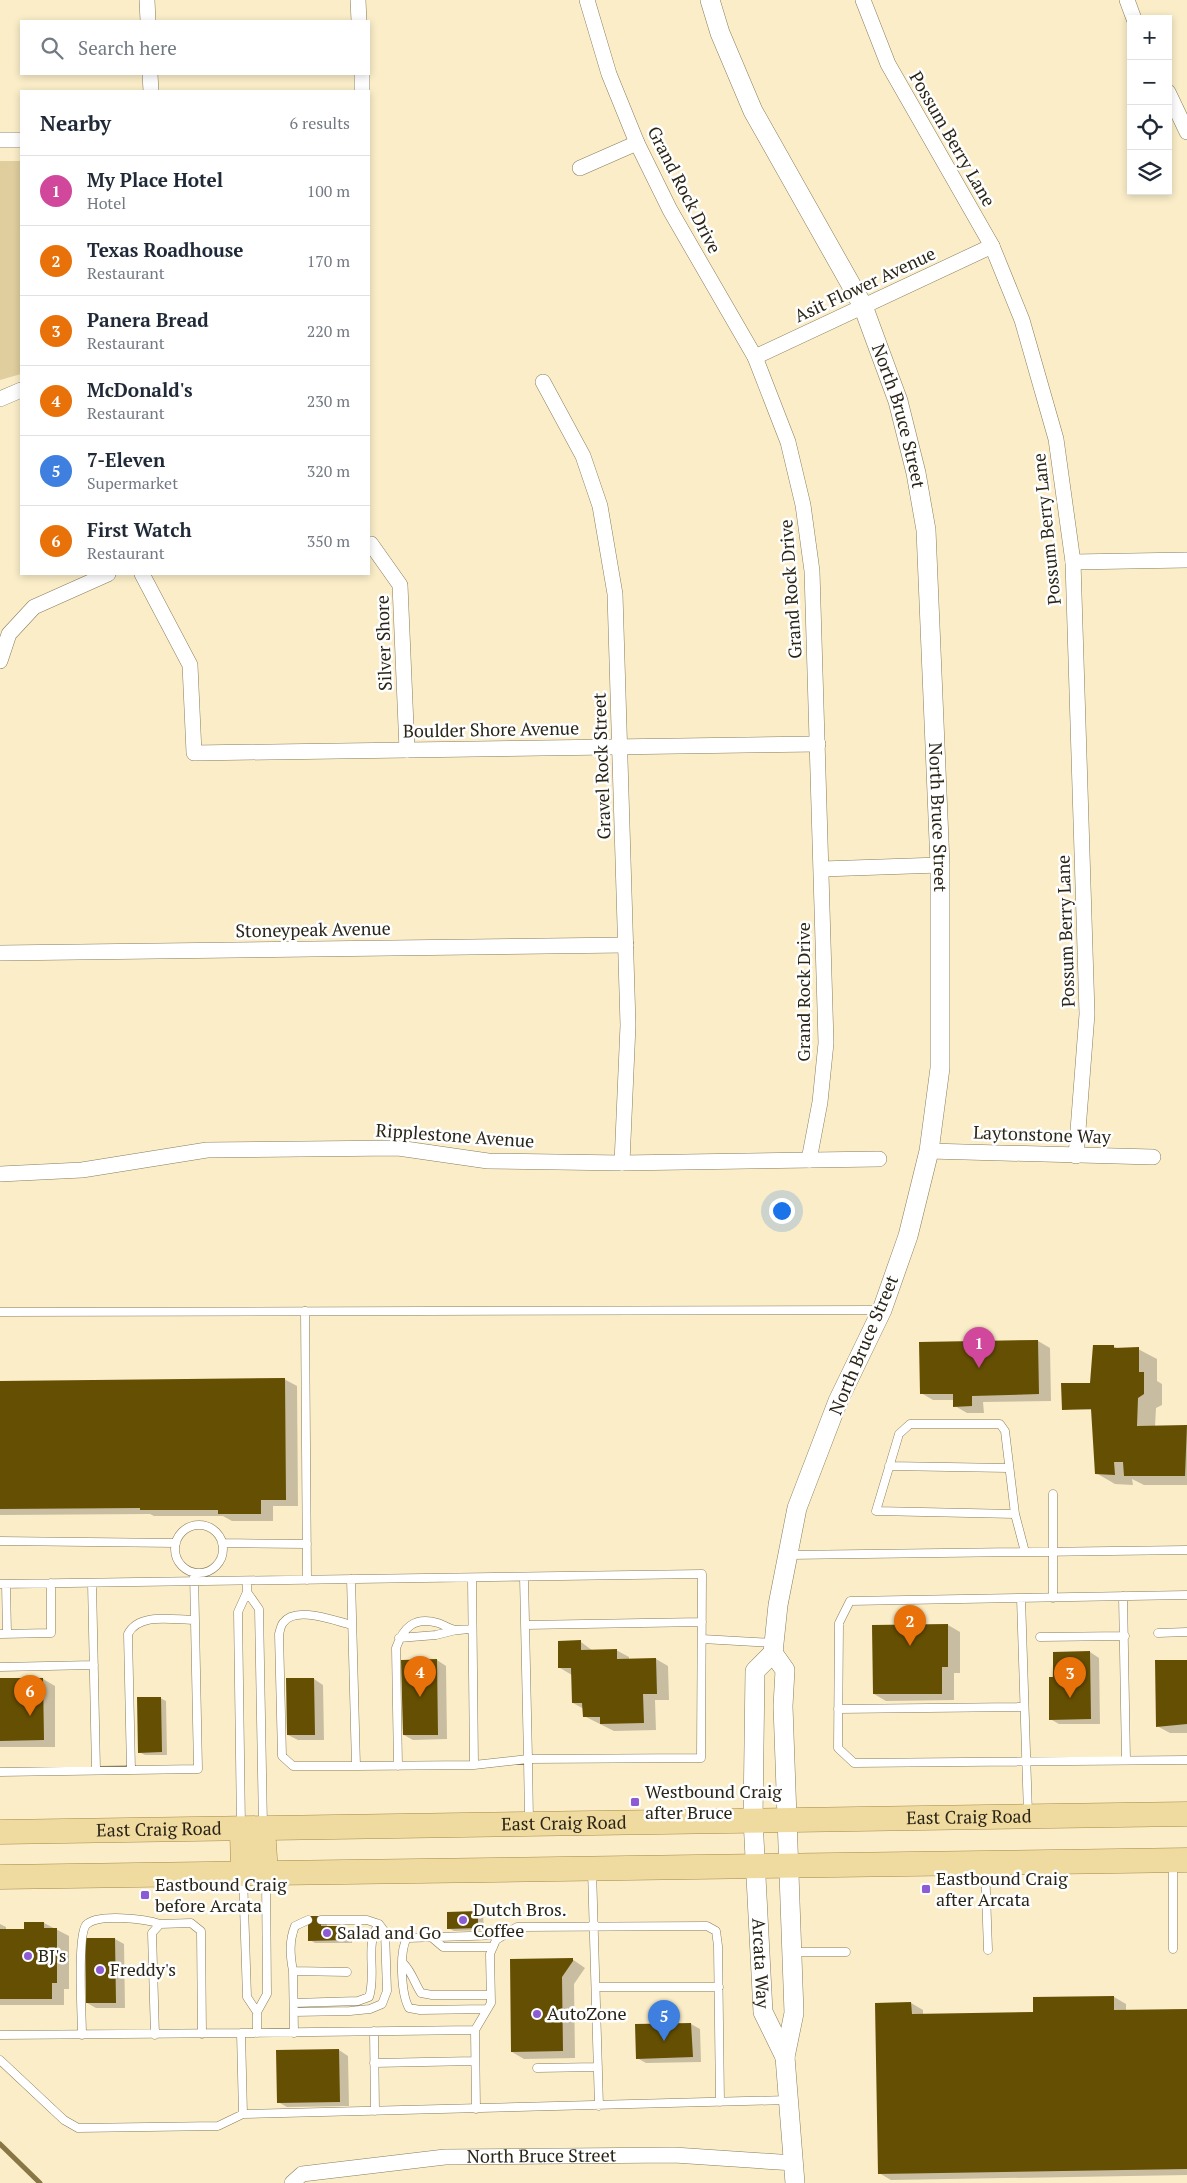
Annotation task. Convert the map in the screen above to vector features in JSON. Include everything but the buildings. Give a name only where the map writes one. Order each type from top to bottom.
[{"type":"main road","name":"East Craig Road","points":[[0,1832],[753,1819],[1187,1814]]},
{"type":"main road","points":[[252,1829],[254,1873]]},
{"type":"main road","points":[[0,1877],[1182,1859]]},
{"type":"street","points":[[147,0],[148,20]]},
{"type":"street","points":[[358,0],[359,20]]},
{"type":"street","name":"North Bruce Street","points":[[710,0],[720,33],[753,111],[863,306],[898,401],[916,473],[926,530],[940,866],[940,1068],[929,1151],[908,1236],[882,1310],[838,1401],[797,1508],[778,1605],[773,1648]]},
{"type":"street","name":"Possum Berry Lane","points":[[863,0],[888,64],[992,246],[1022,320],[1056,439],[1073,562],[1087,1014],[1076,1156]]},
{"type":"street","points":[[1126,0],[1132,15]]},
{"type":"street","name":"Grand Rock Drive","points":[[591,1],[610,74],[637,143],[670,210],[755,357],[788,442],[803,505],[812,570],[826,1043],[820,1102],[809,1160]]},
{"type":"street","points":[[150,75],[151,90]]},
{"type":"street","points":[[362,75],[362,90]]},
{"type":"street","points":[[1172,100],[1187,132]]},
{"type":"street","points":[[0,140],[20,140]]},
{"type":"street","points":[[580,168],[637,143]]},
{"type":"street","name":"Asit Flower Avenue","points":[[755,357],[992,246]]},
{"type":"street","name":"Gravel Rock Street","points":[[543,382],[583,456],[600,506],[615,594],[628,1025],[622,1163]]},
{"type":"street","points":[[0,399],[20,390]]},
{"type":"street","name":"Silver Shore","points":[[371,544],[400,585],[407,750]]},
{"type":"street","points":[[1073,562],[1187,560]]},
{"type":"street","points":[[0,660],[5,632],[34,607],[106,575]]},
{"type":"street","name":"Boulder Shore Avenue","points":[[143,575],[190,665],[194,753],[818,744]]},
{"type":"street","points":[[822,869],[940,866]]},
{"type":"street","name":"Stoneypeak Avenue","points":[[0,954],[626,945]]},
{"type":"street","name":"Ripplestone Avenue","points":[[0,1174],[82,1170],[207,1150],[398,1148],[488,1161],[622,1163],[878,1159]]},
{"type":"street","name":"Laytonstone Way","points":[[929,1151],[1153,1157]]},
{"type":"street","points":[[756,1865],[753,1819],[755,1671],[773,1648],[785,1670],[784,1706],[790,1864]]},
{"type":"street","name":"Arcata Way","points":[[790,1864],[794,2014],[785,2057],[795,2183]]},
{"type":"street","name":"Arcata Way","points":[[756,1865],[763,2012],[785,2057]]},
{"type":"street","name":"North Bruce Street","points":[[292,2183],[302,2174],[445,2157],[674,2155],[794,2163]]},
{"type":"lane","points":[[0,1312],[882,1310]]},
{"type":"lane","points":[[305,1311],[307,1580]]},
{"type":"lane","points":[[1015,1514],[876,1511],[899,1434],[910,1424],[1000,1424],[1006,1431],[1008,1468],[1015,1514],[1025,1552]]},
{"type":"lane","points":[[889,1466],[1008,1468]]},
{"type":"lane","points":[[1053,1494],[1053,1598]]},
{"type":"lane","points":[[0,1772],[198,1769],[194,1577],[179,1563],[176,1556],[176,1543],[182,1533],[195,1526],[211,1528],[217,1533],[222,1543],[223,1555],[215,1568],[194,1577]]},
{"type":"lane","points":[[0,1541],[176,1543]]},
{"type":"lane","points":[[222,1543],[307,1544]]},
{"type":"lane","points":[[788,1555],[1187,1550]]},
{"type":"lane","points":[[51,1583],[51,1633],[4,1634],[3,1584],[51,1583],[92,1583],[194,1577],[247,1581],[702,1574],[701,1758],[528,1759],[474,1765],[293,1766],[282,1756],[279,1634],[282,1623],[293,1615],[312,1615],[352,1626]]},
{"type":"lane","points":[[524,1577],[529,1823]]},
{"type":"lane","points":[[472,1578],[474,1765]]},
{"type":"lane","points":[[350,1579],[356,1766]]},
{"type":"lane","points":[[247,1581],[247,1592],[238,1612],[252,1829]]},
{"type":"lane","points":[[92,1583],[96,1770]]},
{"type":"lane","points":[[247,1592],[259,1609],[252,1829]]},
{"type":"lane","points":[[1187,1595],[850,1601],[839,1623],[838,1709],[838,1748],[854,1763],[1187,1760]]},
{"type":"lane","points":[[1123,1596],[1126,1760]]},
{"type":"lane","points":[[1021,1598],[1028,1816]]},
{"type":"lane","points":[[131,1770],[128,1634],[132,1625],[140,1620],[195,1620]]},
{"type":"lane","points":[[398,1766],[396,1648],[400,1638],[405,1629],[417,1622],[436,1622],[456,1630]]},
{"type":"lane","points":[[525,1625],[702,1622]]},
{"type":"lane","points":[[400,1638],[472,1629]]},
{"type":"lane","points":[[1158,1633],[1187,1632]]},
{"type":"lane","points":[[1040,1637],[1125,1636]]},
{"type":"lane","points":[[702,1639],[773,1648]]},
{"type":"lane","points":[[0,1667],[94,1665]]},
{"type":"lane","points":[[838,1709],[1024,1707]]},
{"type":"lane","points":[[1173,1949],[1182,1859]]},
{"type":"lane","points":[[985,1862],[988,1950]]},
{"type":"lane","points":[[592,1867],[599,2106]]},
{"type":"lane","points":[[254,1873],[247,1997],[257,2012]]},
{"type":"lane","points":[[254,1873],[267,1994],[257,2012],[257,2033]]},
{"type":"lane","points":[[82,2035],[82,1933],[86,1925],[93,1920],[126,1918],[144,1918],[160,1924],[191,1923],[200,1931],[202,2034]]},
{"type":"lane","points":[[294,2033],[291,1936],[295,1926],[308,1920]]},
{"type":"lane","points":[[294,2012],[370,2009],[382,2004],[387,1991],[385,1932],[379,1924],[367,1920],[321,1920]]},
{"type":"lane","points":[[155,2035],[152,1933],[160,1924]]},
{"type":"lane","points":[[294,2003],[358,2001],[369,1997],[373,1987],[372,1937],[379,1924]]},
{"type":"lane","points":[[476,2109],[475,2030],[491,2003],[490,1954],[496,1940],[501,1935],[517,1927],[707,1926],[716,1931],[719,1987],[720,2102]]},
{"type":"lane","points":[[487,2009],[420,2010],[409,2008],[404,1999],[402,1946],[408,1938],[501,1935]]},
{"type":"lane","points":[[430,1936],[443,1947],[493,1947]]},
{"type":"lane","points":[[793,1952],[846,1952]]},
{"type":"lane","points":[[403,1963],[412,1972],[415,1984],[421,1992],[432,1995],[490,1995]]},
{"type":"lane","points":[[293,1971],[346,1972]]},
{"type":"lane","points":[[596,1987],[719,1987]]},
{"type":"lane","points":[[0,2036],[475,2030]]},
{"type":"lane","points":[[374,2031],[374,2111]]},
{"type":"lane","points":[[241,2033],[243,2114]]},
{"type":"lane","points":[[0,2060],[64,2120],[78,2128],[218,2126],[243,2114],[788,2100]]},
{"type":"lane","points":[[374,2062],[475,2060]]},
{"type":"lane","points":[[537,2068],[598,2067]]},
{"type":"shaded area","points":[[0,161],[20,161],[20,374],[0,380]]},
{"type":"waterway","points":[[0,2144],[40,2183]]},
{"type":"place","name":"My Place Hotel","points":[[979,1368]]},
{"type":"place","name":"Texas Roadhouse","points":[[910,1646]]},
{"type":"place","name":"McDonald's","points":[[420,1697]]},
{"type":"place","name":"Panera Bread","points":[[1070,1698]]},
{"type":"place","name":"First Watch","points":[[30,1716]]},
{"type":"place","name":"Westbound Craig after Bruce","points":[[635,1802]]},
{"type":"place","name":"Eastbound Craig after Arcata","points":[[926,1889]]},
{"type":"place","name":"Eastbound Craig before Arcata","points":[[145,1895]]},
{"type":"place","name":"Dutch Bros. Coffee","points":[[463,1920]]},
{"type":"place","name":"Salad and Go","points":[[327,1933]]},
{"type":"place","name":"BJ's","points":[[28,1956]]},
{"type":"place","name":"Freddy's","points":[[100,1970]]},
{"type":"place","name":"AutoZone","points":[[537,2014]]},
{"type":"place","name":"7-Eleven","points":[[664,2041]]}]
